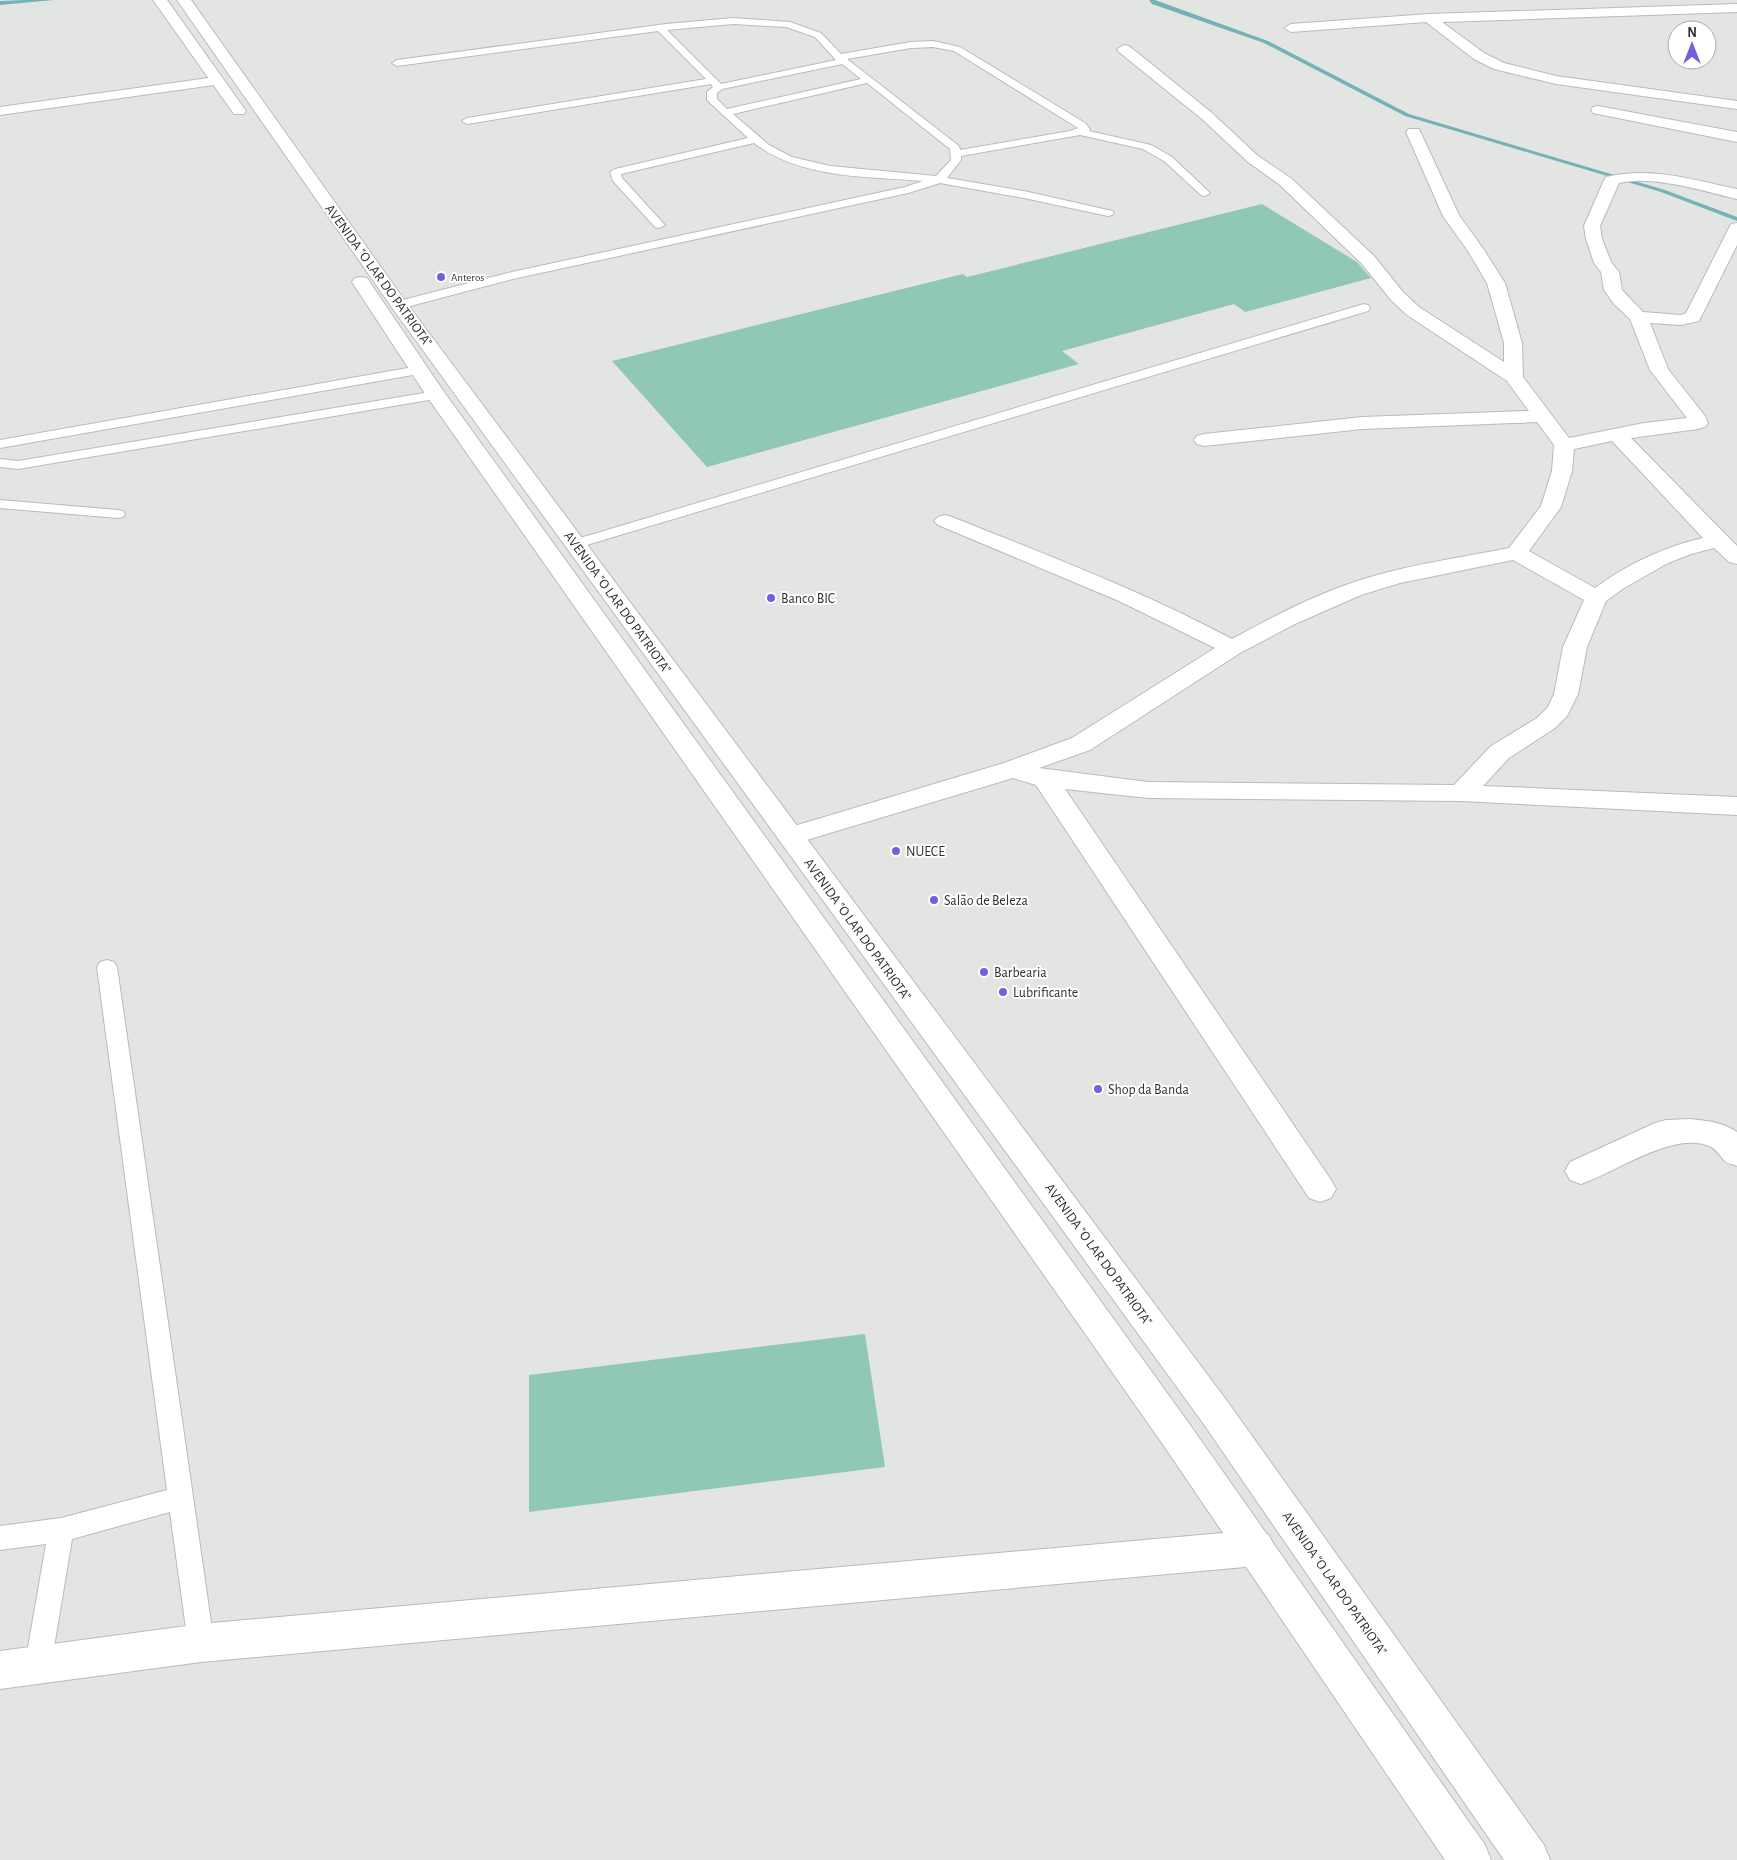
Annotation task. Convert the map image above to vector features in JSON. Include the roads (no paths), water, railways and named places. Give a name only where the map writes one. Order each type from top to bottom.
[{"type":"street","name":"AVENIDA \"O LAR DO PATRIOTA\"","points":[[160,0],[216,81],[324,226],[436,395],[772,863],[1256,1548],[1470,1860]]},
{"type":"street","name":"AVENIDA \"O LAR DO PATRIOTA\"","points":[[184,0],[399,304],[1215,1412],[1528,1860]]},
{"type":"street","points":[[1547,0],[1568,14]]},
{"type":"street","points":[[1291,28],[1429,18],[1737,8]]},
{"type":"street","points":[[1429,18],[1479,56],[1499,66],[1556,80],[1737,105]]},
{"type":"street","points":[[1124,49],[1166,81],[1254,159],[1286,182],[1368,260],[1397,296],[1413,311],[1514,377],[1564,446],[1562,471],[1551,506],[1516,553]]},
{"type":"street","points":[[0,110],[216,81]]},
{"type":"street","points":[[1598,110],[1737,137]]},
{"type":"street","points":[[1414,132],[1451,216],[1476,250],[1496,283],[1513,343],[1514,377]]},
{"type":"street","points":[[1564,446],[1644,429],[1698,423],[1698,420],[1659,370],[1638,317],[1620,300],[1613,290],[1610,272],[1603,263],[1594,239],[1592,226],[1612,180],[1618,178],[1649,178],[1737,194]]},
{"type":"street","points":[[1638,317],[1681,320],[1693,317],[1734,239]]},
{"type":"street","points":[[1204,440],[1362,422],[1542,416]]},
{"type":"street","points":[[1617,435],[1718,541],[1737,557]]},
{"type":"street","points":[[945,521],[1147,604],[1186,622],[1232,648]]},
{"type":"street","points":[[1461,793],[1500,752],[1546,723],[1558,711],[1566,694],[1575,647],[1596,598],[1616,583],[1660,558],[1684,549],[1718,541]]},
{"type":"street","points":[[790,836],[1014,769],[1081,744],[1232,648],[1287,619],[1353,590],[1396,577],[1516,553],[1596,598]]},
{"type":"street","points":[[1014,769],[1045,779],[1148,790],[1461,793],[1737,806]]},
{"type":"street","points":[[1045,779],[1320,1189]]},
{"type":"street","points":[[1581,1171],[1666,1132],[1690,1131],[1716,1134],[1730,1144],[1737,1153]]},
{"type":"street","points":[[0,1670],[201,1643],[1256,1548]]},
{"type":"lane","points":[[397,63],[660,28],[733,21],[787,24],[818,35],[841,59],[955,148],[956,154],[956,160],[939,180],[908,190],[512,276],[399,304]]},
{"type":"lane","points":[[660,28],[716,84]]},
{"type":"lane","points":[[467,121],[716,84],[911,45],[933,44],[957,49],[1081,125],[1085,129],[1082,132]]},
{"type":"lane","points":[[726,112],[869,80]]},
{"type":"lane","points":[[716,84],[712,92],[712,100],[773,152],[798,163],[1022,192],[1108,213]]},
{"type":"lane","points":[[956,154],[1082,132],[1147,147],[1168,160],[1205,193]]},
{"type":"lane","points":[[659,225],[617,179],[615,172],[758,139]]},
{"type":"lane","points":[[575,544],[1364,308]]},
{"type":"lane","points":[[0,444],[419,370]]},
{"type":"lane","points":[[0,463],[18,466],[436,395]]},
{"type":"lane","points":[[0,504],[118,514]]},
{"type":"lane","points":[[107,968],[201,1643]]},
{"type":"lane","points":[[0,1538],[62,1530],[180,1498]]},
{"type":"lane","points":[[38,1665],[62,1530]]},
{"type":"waterway","points":[[0,3],[51,0]]},
{"type":"waterway","points":[[1152,0],[1154,3],[1266,42],[1407,115],[1663,191],[1737,219]]},
{"type":"place","name":"Anteros","points":[[441,277]]},
{"type":"place","name":"Banco BIC","points":[[771,598]]},
{"type":"place","name":"NUECE","points":[[896,851]]},
{"type":"place","name":"Salão de Beleza","points":[[934,900]]},
{"type":"place","name":"Barbearia","points":[[984,972]]},
{"type":"place","name":"Lubrificante","points":[[1003,992]]},
{"type":"place","name":"Shop da Banda","points":[[1098,1089]]}]
